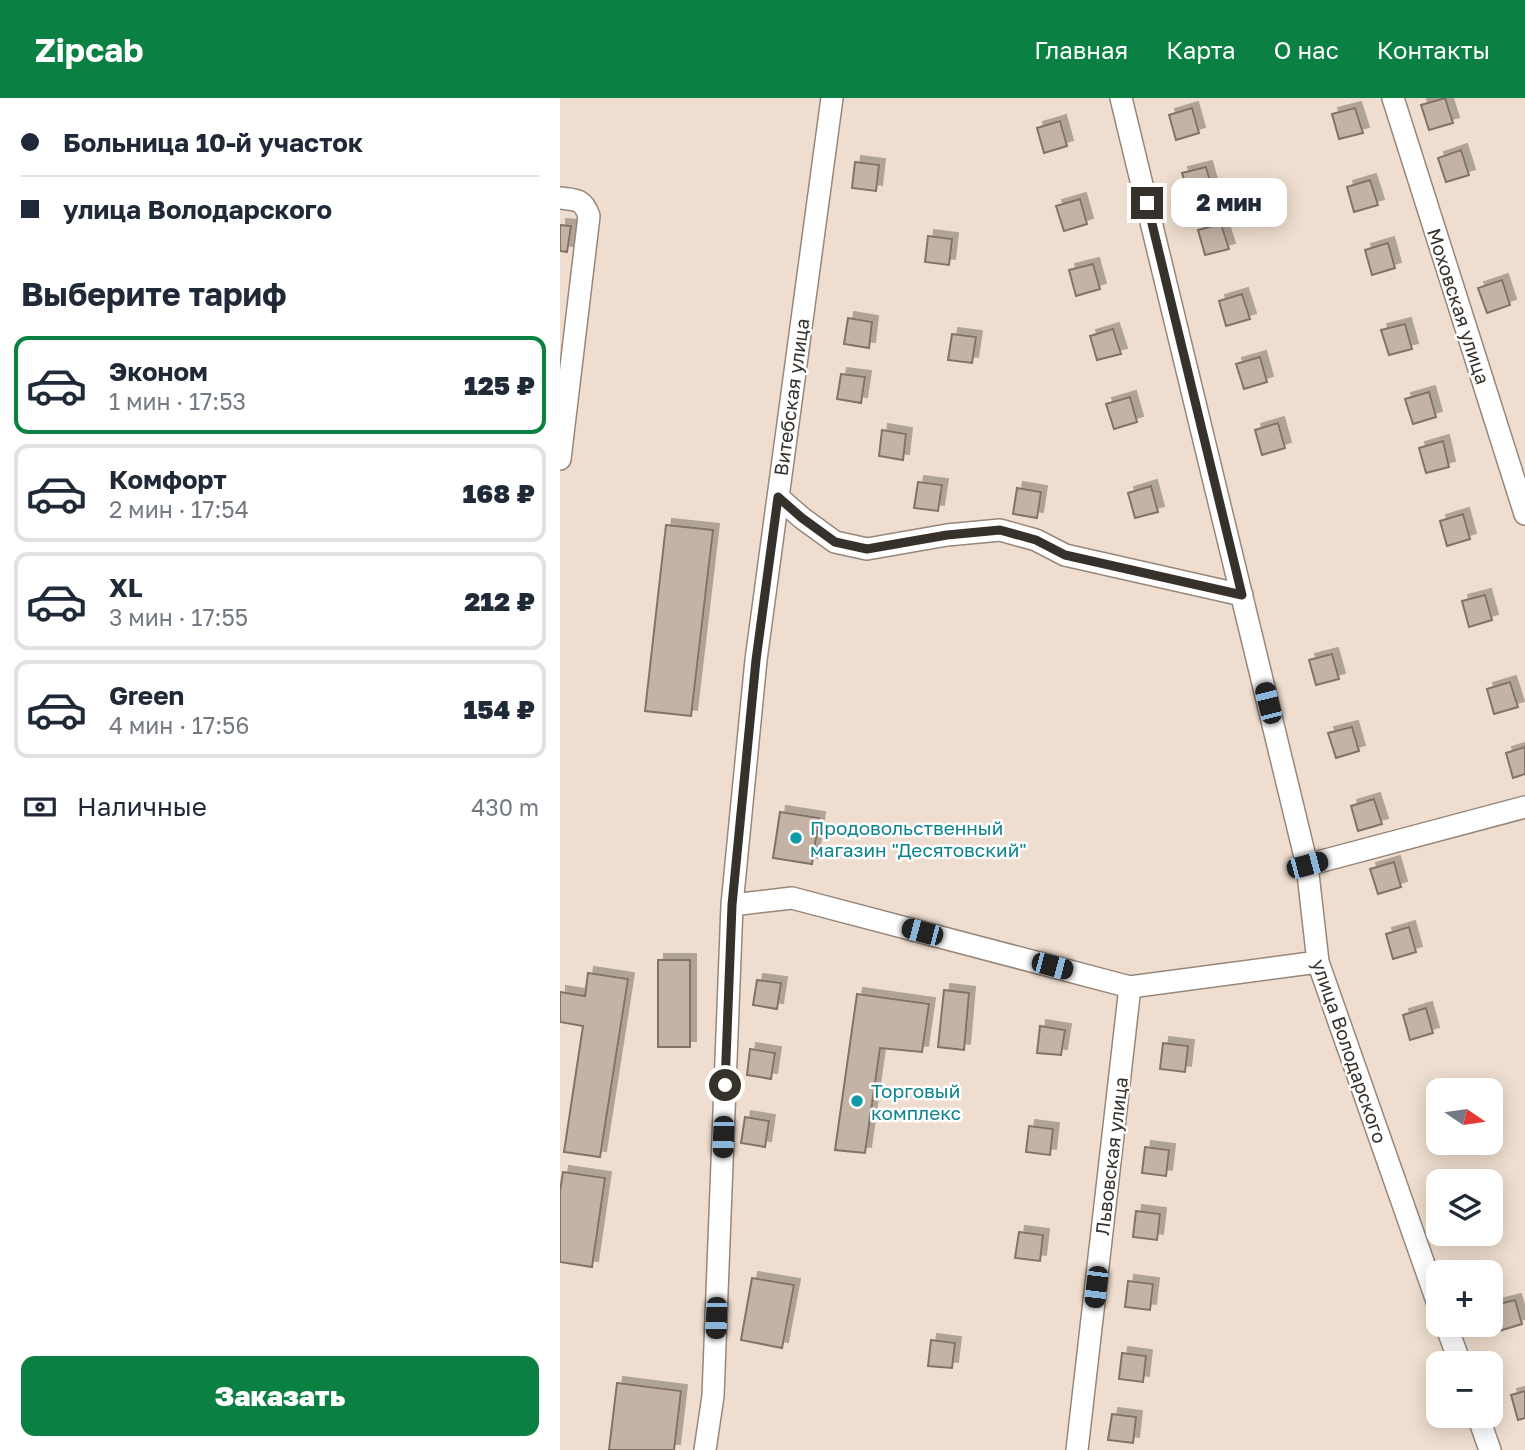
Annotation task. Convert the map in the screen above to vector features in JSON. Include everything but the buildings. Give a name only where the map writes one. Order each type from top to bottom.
[{"type":"street","name":"Витебская улица","points":[[705,1450],[713,1382],[732,905],[756,660],[831,98]]},
{"type":"street","name":"улица Володарского","points":[[1121,98],[1307,865],[1318,962],[1426,1270]]},
{"type":"street","name":"Моховская улица","points":[[1393,98],[1525,514]]},
{"type":"street","points":[[560,198],[576,200],[585,205],[589,216],[560,459]]},
{"type":"street","points":[[778,497],[835,542],[867,549],[947,535],[1000,530],[1036,540],[1065,555],[1242,595]]},
{"type":"street","points":[[1307,865],[1525,807]]},
{"type":"street","points":[[732,905],[792,898],[1130,987],[1318,962]]},
{"type":"street","name":"Львовская улица","points":[[1077,1450],[1130,987]]},
{"type":"street","points":[[1482,1428],[1490,1450]]},
{"type":"place","name":"Продовольственный магазин \"Деcятовский\"","points":[[796,838]]},
{"type":"place","name":"Торговый комплекс","points":[[857,1101]]},
{"type":"route","points":[[725,1085],[732,905],[756,660],[778,497],[835,542],[867,549],[947,535],[1000,530],[1036,540],[1065,555],[1242,595],[1147,203]]}]
